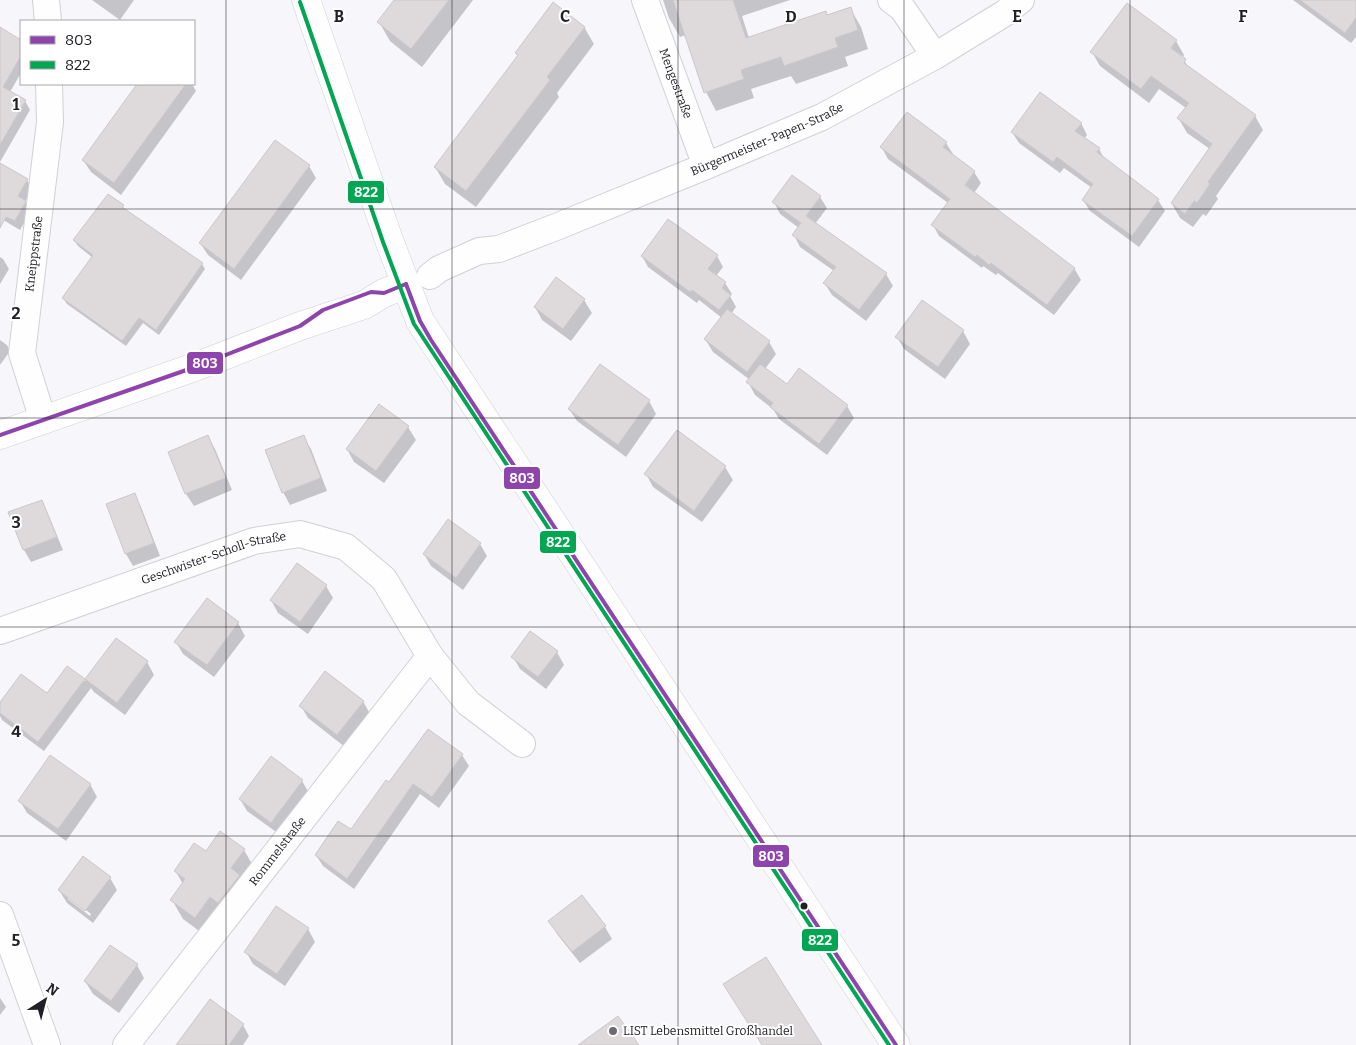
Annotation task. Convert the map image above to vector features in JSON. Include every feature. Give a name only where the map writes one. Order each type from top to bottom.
[{"type":"street","points":[[46,0],[48,20]]},
{"type":"street","points":[[306,0],[389,240],[420,322],[896,1045]]},
{"type":"street","name":"Mengestraße","points":[[644,0],[706,166]]},
{"type":"street","points":[[891,0],[902,8],[935,56]]},
{"type":"street","name":"Bürgermeister-Papen-Straße","points":[[407,284],[442,275],[483,260],[499,249],[822,117],[935,56],[1022,0]]},
{"type":"street","name":"Kneippstraße","points":[[43,420],[22,353],[50,122],[49,85]]},
{"type":"street","points":[[0,435],[195,367],[300,326],[323,310],[371,292],[407,284]]},
{"type":"street","name":"Geschwister-Scholl-Straße","points":[[0,631],[254,541],[300,534],[346,547],[384,579],[430,656],[468,703],[522,744]]},
{"type":"street","name":"Rommelstraße","points":[[126,1045],[430,656]]},
{"type":"street","points":[[0,915],[47,1045]]},
{"type":"building","points":[[394,0],[449,0],[411,49],[377,22]]},
{"type":"building","points":[[673,0],[733,0],[746,38],[826,11],[827,15],[851,7],[858,30],[835,38],[838,47],[784,66],[781,57],[741,70],[744,79],[704,93]]},
{"type":"building","points":[[1300,0],[1356,0],[1356,18],[1345,33]]},
{"type":"building","points":[[553,2],[585,27],[547,77],[550,80],[466,191],[434,167],[518,55],[515,53]]},
{"type":"building","points":[[1127,3],[1177,40],[1171,48],[1186,59],[1184,63],[1256,115],[1208,182],[1210,184],[1197,203],[1194,201],[1185,214],[1171,203],[1212,144],[1177,118],[1189,103],[1151,76],[1141,89],[1090,52]]},
{"type":"building","points":[[0,27],[20,39],[20,58],[3,87],[26,100],[0,145]]},
{"type":"building","points":[[136,85],[185,85],[114,183],[82,160]]},
{"type":"building","points":[[1040,92],[1082,123],[1075,131],[1100,148],[1097,152],[1159,199],[1132,236],[1082,200],[1093,184],[1057,157],[1053,162],[1011,132]]},
{"type":"building","points":[[907,112],[947,142],[943,147],[975,171],[965,185],[1075,268],[1047,305],[991,263],[989,265],[977,255],[975,257],[931,225],[950,199],[880,147]]},
{"type":"building","points":[[275,140],[310,165],[234,269],[199,243]]},
{"type":"building","points":[[0,163],[28,179],[18,196],[25,200],[25,203],[15,221],[6,217],[0,228]]},
{"type":"building","points":[[792,175],[821,196],[806,216],[887,273],[859,310],[823,283],[836,267],[792,235],[801,223],[772,202]]},
{"type":"building","points":[[108,194],[124,205],[122,207],[203,263],[156,330],[139,318],[122,341],[62,298],[93,255],[73,240]]},
{"type":"building","points":[[668,219],[718,255],[708,269],[726,282],[722,288],[731,295],[719,310],[692,290],[690,292],[641,256]]},
{"type":"building","points":[[556,277],[585,299],[563,329],[534,307]]},
{"type":"building","points":[[922,300],[964,330],[938,367],[895,337]]},
{"type":"building","points":[[727,309],[770,341],[747,372],[704,339]]},
{"type":"building","points":[[600,364],[650,400],[618,445],[568,409]]},
{"type":"building","points":[[760,364],[787,384],[799,368],[848,405],[819,444],[770,407],[773,403],[746,382]]},
{"type":"building","points":[[379,404],[409,426],[376,471],[346,449]]},
{"type":"building","points":[[677,430],[726,466],[694,511],[644,474]]},
{"type":"building","points":[[208,435],[226,478],[185,494],[168,452]]},
{"type":"building","points":[[304,435],[321,478],[282,493],[265,450]]},
{"type":"building","points":[[135,493],[154,543],[125,554],[106,504]]},
{"type":"building","points":[[42,500],[57,537],[23,550],[8,512]]},
{"type":"building","points":[[448,519],[481,543],[456,578],[423,554]]},
{"type":"building","points":[[297,563],[327,585],[300,622],[270,600]]},
{"type":"building","points":[[207,598],[239,622],[207,665],[174,642]]},
{"type":"building","points":[[530,631],[558,651],[538,677],[511,657]]},
{"type":"building","points":[[116,638],[148,661],[117,703],[85,679]]},
{"type":"building","points":[[67,666],[85,679],[38,742],[0,713],[0,702],[21,674],[47,693]]},
{"type":"building","points":[[325,671],[364,701],[337,735],[299,706]]},
{"type":"building","points":[[428,729],[463,754],[432,797],[413,784],[347,879],[315,855],[338,821],[351,829],[386,780],[389,782]]},
{"type":"building","points":[[50,755],[91,784],[58,829],[18,801]]},
{"type":"building","points":[[271,756],[303,780],[271,823],[239,799]]},
{"type":"building","points":[[220,831],[245,849],[231,868],[240,875],[218,903],[210,897],[195,918],[170,900],[185,879],[174,871],[194,843],[206,851]]},
{"type":"building","points":[[83,856],[111,877],[85,911],[58,890]]},
{"type":"building","points":[[582,895],[606,926],[572,952],[548,921]]},
{"type":"building","points":[[276,906],[309,928],[277,974],[244,952]]},
{"type":"building","points":[[110,945],[138,964],[111,1001],[84,981]]},
{"type":"building","points":[[766,957],[822,1045],[762,1045],[723,984]]},
{"type":"building","points":[[210,999],[244,1024],[229,1045],[176,1045]]},
{"type":"building","name":"LIST Lebensmittel Großhandel","points":[[618,1016],[639,1045],[578,1045]]},
{"type":"transit line","name":"822","points":[[300,2],[383,242],[414,324],[889,1045]]},
{"type":"transit line","name":"803","points":[[406,284],[420,321],[431,340],[896,1045]]},
{"type":"transit line","name":"803","points":[[0,435],[195,367],[300,326],[323,310],[371,292],[384,293],[406,284]]},
{"type":"place","name":"LIST Lebensmittel Großhandel","points":[[613,1031]]}]
